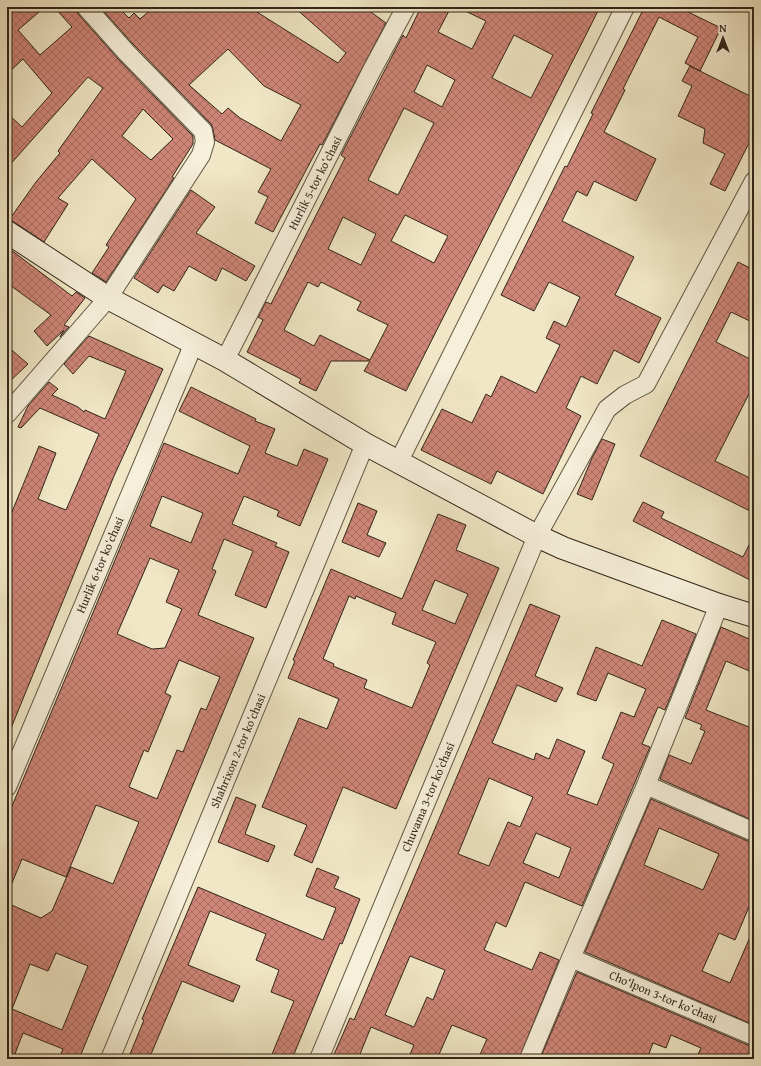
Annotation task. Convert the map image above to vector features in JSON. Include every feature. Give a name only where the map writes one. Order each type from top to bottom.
[{"type":"street","points":[[7,414],[108,298],[201,155],[205,142],[203,131],[126,52],[86,7]]},
{"type":"street","name":"Hurlik 5-tor koʻchasi","points":[[225,360],[372,70],[406,7]]},
{"type":"street","points":[[399,461],[624,7]]},
{"type":"street","name":"Chuvama 3-tor koʻchasi","points":[[318,1059],[537,536],[607,409],[626,395],[646,384],[754,181]]},
{"type":"street","points":[[7,232],[108,298],[225,360],[365,444],[537,536],[563,548],[719,605],[754,616]]},
{"type":"street","name":"Hurlik 6-tor koʻchasi","points":[[7,787],[194,343]]},
{"type":"street","name":"Shahrixon 2-tor koʻchasi","points":[[110,1059],[365,444]]},
{"type":"street","points":[[530,1059],[571,958],[646,785],[719,605]]},
{"type":"street","points":[[646,785],[754,832]]},
{"type":"street","name":"Cho‘lpon 3-tor koʻchasi","points":[[571,958],[754,1036]]},
{"type":"building","points":[[14,7],[45,7],[18,30],[40,55],[72,27],[54,7],[76,7],[78,14],[118,59],[193,136],[193,144],[172,177],[174,178],[106,282],[92,273],[109,247],[106,245],[136,199],[92,159],[58,198],[68,204],[44,242],[9,220],[36,182],[60,153],[58,151],[103,88],[88,77],[7,168],[7,113],[22,127],[52,93],[23,59],[7,74],[7,13]],"holes":[[[143,109],[173,139],[151,160],[122,136]]]},
{"type":"building","points":[[100,7],[118,7],[129,18],[134,13],[140,19],[154,7],[249,7],[338,63],[346,53],[294,7],[364,7],[386,23],[322,145],[320,144],[273,232],[255,223],[268,197],[258,192],[271,169],[215,140],[211,124],[134,45]],"holes":[[[228,49],[264,86],[301,105],[281,141],[240,118],[228,108],[222,114],[189,85]]]},
{"type":"building","points":[[421,7],[451,7],[438,32],[472,49],[486,21],[457,7],[600,7],[406,391],[364,371],[370,361],[331,361],[316,391],[299,383],[301,379],[247,352],[263,320],[258,317],[266,302],[271,304],[345,158],[341,155],[403,35],[406,38]],"holes":[[[514,35],[553,55],[531,98],[492,78]],[[427,65],[455,80],[442,107],[414,92]],[[404,108],[434,123],[398,195],[368,180]],[[405,215],[448,236],[434,263],[391,241]],[[343,217],[376,234],[361,265],[328,249]],[[308,282],[318,287],[321,282],[361,302],[357,310],[388,325],[370,360],[320,335],[314,346],[284,330]]]},
{"type":"building","points":[[638,7],[689,7],[686,11],[721,28],[700,71],[685,63],[698,37],[659,17],[623,89],[625,90],[604,132],[656,159],[636,201],[594,181],[587,196],[577,191],[562,221],[634,257],[615,295],[661,318],[639,363],[614,350],[597,384],[581,376],[566,408],[581,416],[543,494],[497,471],[491,484],[421,450],[442,409],[472,423],[486,394],[491,397],[501,376],[536,393],[560,345],[546,338],[554,321],[566,327],[580,297],[549,282],[534,311],[501,295],[565,166],[567,167],[593,114],[591,113],[643,10]]},
{"type":"building","points":[[690,66],[754,98],[754,133],[725,191],[710,184],[725,154],[703,143],[705,129],[678,116],[692,86],[682,81]]},
{"type":"building","points":[[191,190],[215,207],[196,233],[255,266],[246,281],[222,268],[216,281],[189,266],[174,291],[163,285],[158,293],[134,278]]},
{"type":"building","points":[[7,247],[72,296],[76,292],[85,298],[64,325],[69,327],[60,337],[64,330],[47,346],[34,331],[51,315],[7,283]]},
{"type":"building","points":[[738,262],[754,270],[754,323],[731,312],[716,342],[754,361],[754,384],[715,461],[754,480],[754,513],[640,456]]},
{"type":"building","points":[[89,336],[163,369],[114,476],[7,738],[7,524],[39,446],[56,453],[38,499],[66,510],[99,434],[40,408],[21,428],[18,427],[28,406],[49,382],[58,389],[52,395],[78,407],[84,412],[85,410],[105,419],[126,371],[89,356],[73,374],[64,364]]},
{"type":"building","points":[[7,346],[28,364],[7,384]]},
{"type":"building","points":[[191,387],[256,419],[255,421],[275,429],[265,453],[297,466],[304,449],[328,459],[300,526],[277,516],[279,511],[244,496],[232,524],[277,543],[275,546],[289,552],[266,608],[235,595],[253,551],[224,539],[212,569],[216,571],[198,615],[254,638],[79,1059],[59,1059],[63,1049],[23,1033],[13,1059],[7,1059],[7,903],[41,918],[52,911],[71,867],[113,884],[139,822],[96,805],[66,877],[22,859],[7,895],[7,818],[164,443],[238,474],[250,446],[179,411]],"holes":[[[162,496],[203,513],[191,543],[150,526]],[[150,558],[179,570],[166,602],[182,609],[165,648],[152,649],[117,634]],[[179,660],[220,677],[206,710],[201,708],[183,752],[177,750],[157,799],[129,787],[144,750],[148,752],[171,696],[165,693]],[[56,953],[88,966],[62,1030],[12,1009],[30,964],[48,971]]]},
{"type":"building","points":[[602,439],[615,444],[592,500],[577,494],[592,458]]},
{"type":"building","points":[[643,502],[664,512],[661,518],[743,557],[754,535],[754,582],[633,521]]},
{"type":"building","points":[[358,503],[377,511],[367,535],[386,543],[379,557],[342,542]]},
{"type":"building","points":[[438,514],[466,525],[456,550],[499,568],[396,809],[343,787],[312,863],[294,855],[307,825],[262,807],[299,718],[327,729],[339,699],[288,678],[295,661],[293,660],[331,569],[402,599]],"holes":[[[435,580],[468,594],[455,624],[422,610]],[[349,596],[355,599],[356,596],[396,613],[392,624],[436,642],[427,663],[430,665],[412,708],[364,688],[367,680],[333,666],[334,664],[323,659]]]},
{"type":"building","points":[[530,604],[560,616],[535,676],[563,688],[556,702],[517,685],[492,743],[534,760],[536,753],[549,759],[557,739],[585,751],[567,794],[597,805],[614,764],[602,758],[621,712],[634,717],[646,689],[608,673],[596,701],[577,694],[596,647],[642,666],[662,620],[696,634],[665,710],[658,707],[642,744],[650,747],[582,906],[525,882],[506,927],[496,922],[484,950],[532,970],[540,952],[559,960],[519,1059],[478,1059],[487,1039],[452,1025],[437,1059],[408,1059],[414,1045],[371,1027],[358,1059],[332,1059],[350,1018],[354,1020]],"holes":[[[489,778],[533,797],[520,827],[508,822],[489,866],[458,854]],[[536,833],[571,848],[559,878],[523,863]],[[410,956],[445,970],[433,1000],[427,997],[414,1027],[385,1015]]]},
{"type":"building","points":[[721,627],[754,641],[754,673],[726,661],[706,710],[754,729],[754,821],[660,779],[669,755],[691,764],[705,731],[700,729],[702,725],[685,718]]},
{"type":"building","points":[[236,797],[256,805],[245,834],[275,846],[268,862],[218,842]]},
{"type":"building","points":[[651,799],[750,842],[754,842],[754,895],[735,940],[719,933],[702,971],[730,983],[754,928],[754,1025],[585,952]],"holes":[[[659,828],[719,854],[703,890],[644,865]]]},
{"type":"building","points":[[317,868],[339,877],[334,888],[360,899],[292,1059],[270,1059],[294,1001],[271,992],[279,970],[256,960],[266,934],[210,911],[188,965],[240,986],[233,1002],[182,981],[149,1059],[128,1059],[144,1020],[142,1019],[198,887],[323,940],[336,908],[306,896]]},
{"type":"building","points":[[577,972],[750,1046],[754,1046],[754,1059],[696,1059],[701,1048],[671,1035],[666,1048],[653,1043],[647,1059],[540,1059]]}]
